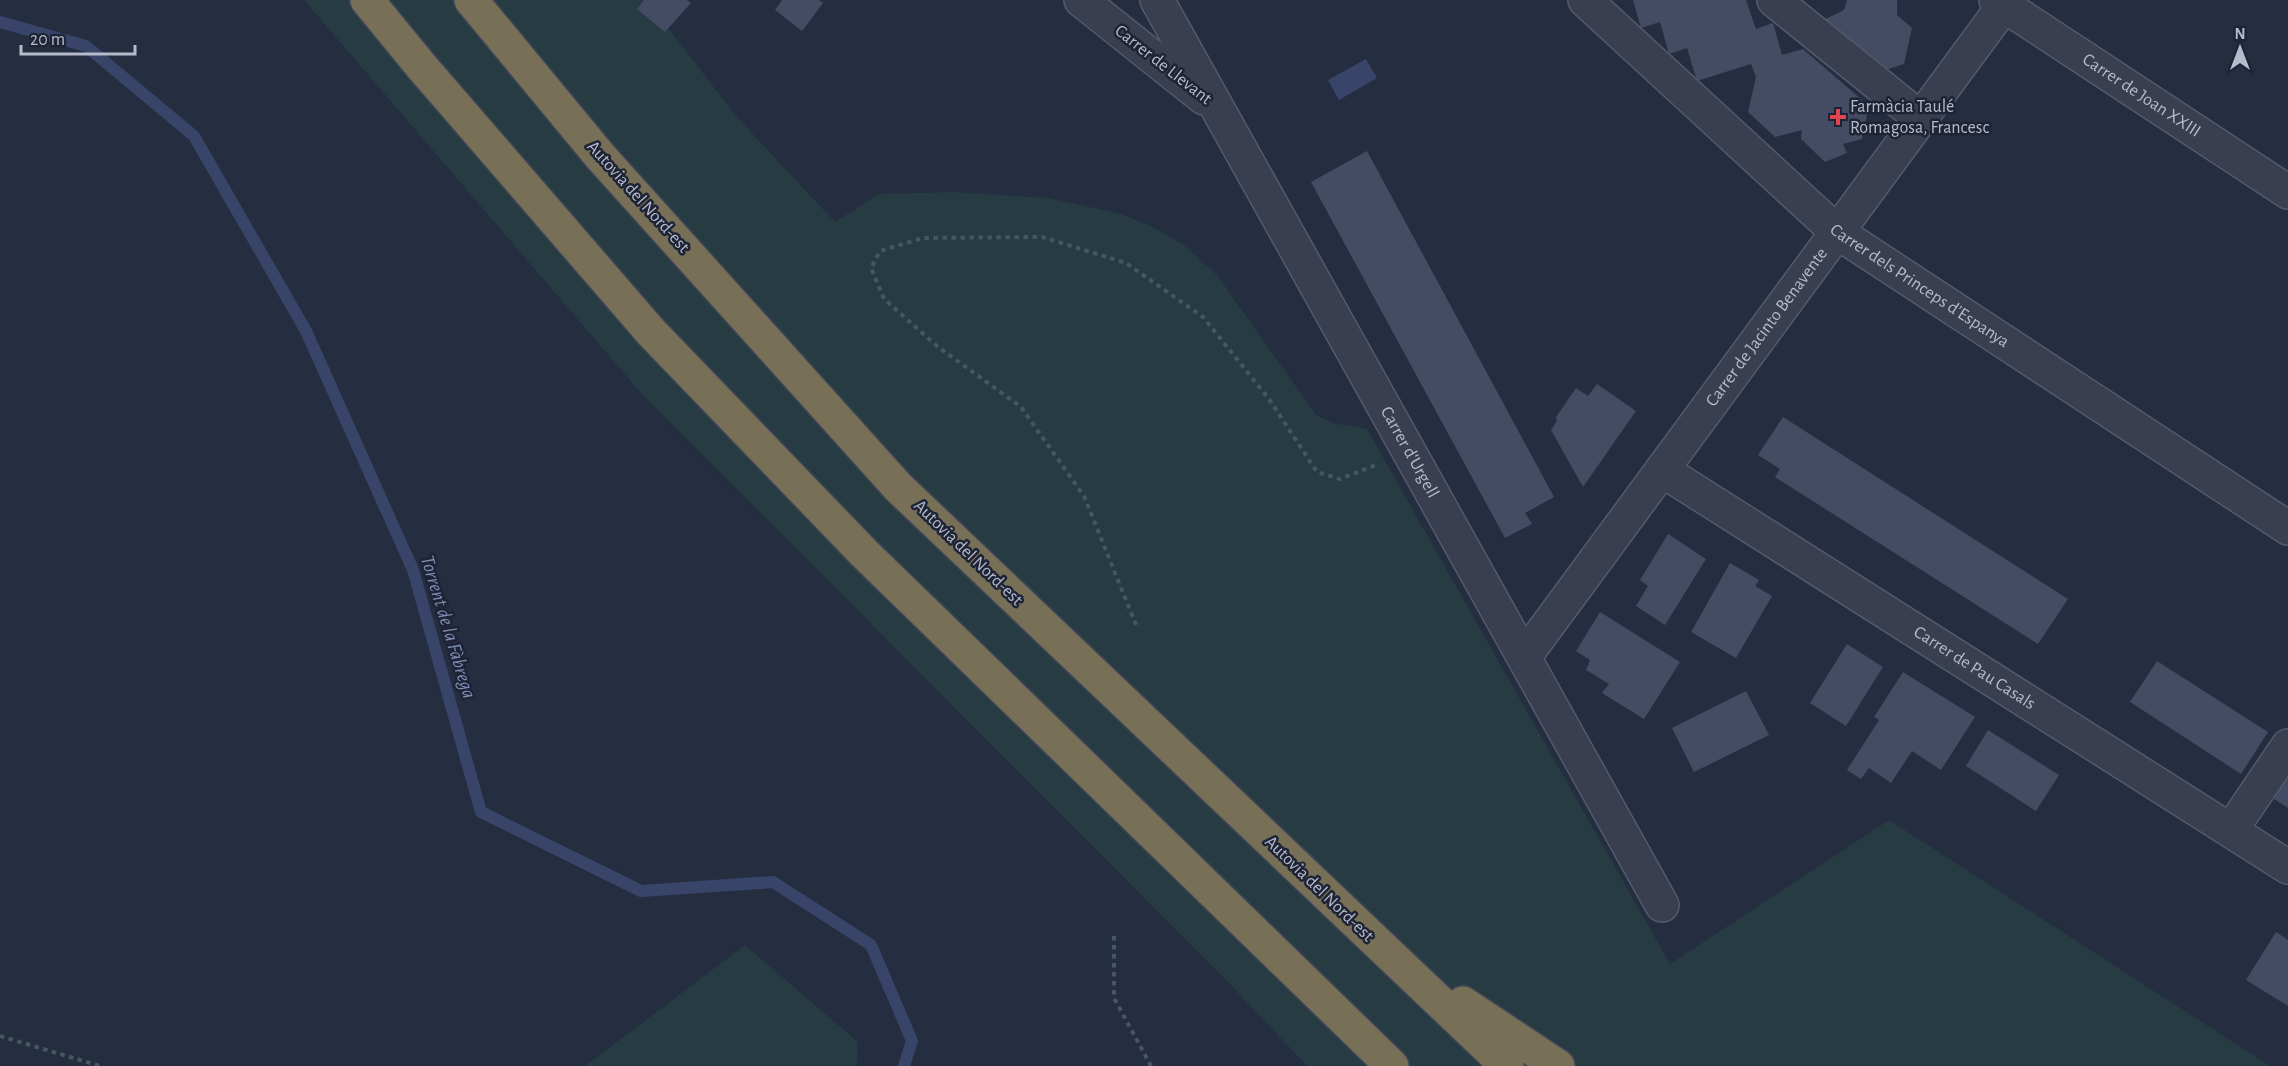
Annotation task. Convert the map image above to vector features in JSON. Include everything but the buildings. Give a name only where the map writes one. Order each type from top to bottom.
[{"type":"highway","points":[[367,0],[651,332],[722,406],[864,553],[1392,1066]]},
{"type":"highway","name":"Autovia del Nord-est","points":[[471,0],[600,156],[898,487],[1507,1066]]},
{"type":"highway","points":[[1382,949],[1558,1066]]},
{"type":"street","name":"Carrer de Llevant","points":[[1081,0],[1216,107]]},
{"type":"street","name":"Carrer d'Urgell","points":[[1158,0],[1662,905]]},
{"type":"street","name":"Carrer dels Princeps d'Espanya","points":[[1585,0],[1837,232],[2288,528]]},
{"type":"street","points":[[1774,0],[1920,118]]},
{"type":"street","name":"Carrer de Jacinto Benavente","points":[[1525,656],[1837,232],[2002,2]]},
{"type":"street","name":"Carrer de Joan XXIII","points":[[2002,2],[2288,192]]},
{"type":"street","name":"Carrer de Pau Casals","points":[[1662,470],[2288,867]]},
{"type":"street","points":[[2231,830],[2288,746]]},
{"type":"path","points":[[1136,625],[1084,496],[1021,407],[938,346],[884,299],[871,268],[880,251],[923,238],[1042,237],[1126,263],[1203,317],[1269,399],[1317,472],[1340,479],[1410,452]]},
{"type":"path","points":[[1114,936],[1114,998],[1151,1066]]},
{"type":"path","points":[[0,1036],[100,1066]]},
{"type":"shaded area","points":[[304,0],[647,0],[735,115],[835,222],[879,194],[954,192],[1049,198],[1121,214],[1151,226],[1184,245],[1217,275],[1316,415],[1333,423],[1367,429],[1670,964],[1889,820],[2270,1066],[1307,1066],[1224,978],[641,393]]},
{"type":"shaded area","points":[[745,945],[858,1042],[857,1066],[585,1066]]},
{"type":"water","points":[[1366,59],[1377,78],[1339,100],[1328,80]]},
{"type":"waterway","name":"Torrent de la Fàbrega","points":[[0,22],[86,46],[194,136],[306,331],[413,570],[481,812],[641,891],[773,882],[871,945],[912,1041],[904,1066]]},
{"type":"place","name":"Farmàcia Taulé Romagosa, Francesc","points":[[1838,117]]}]
